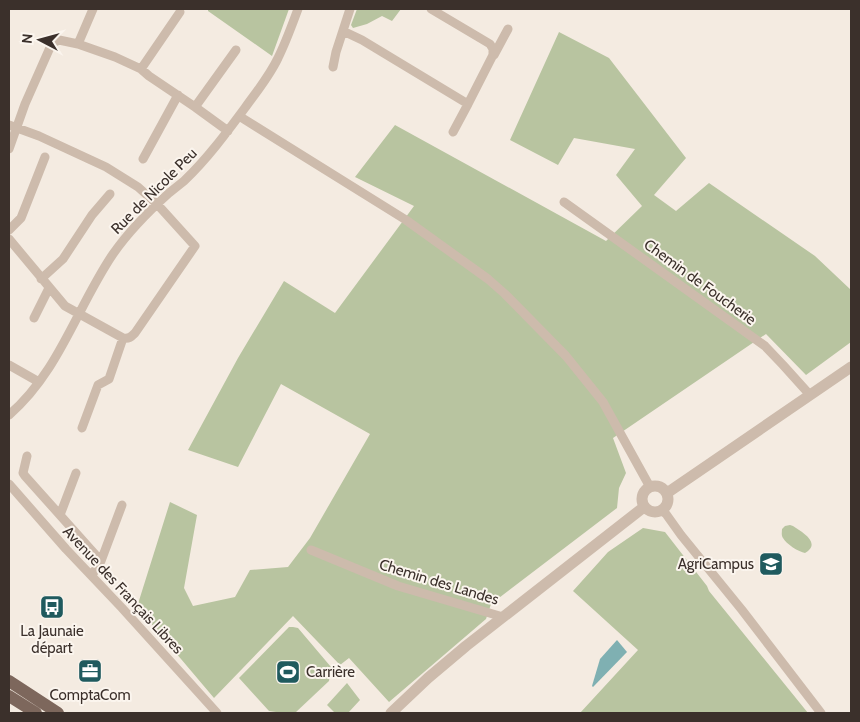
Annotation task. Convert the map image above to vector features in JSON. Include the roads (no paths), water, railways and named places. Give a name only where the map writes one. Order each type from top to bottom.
[{"type":"main road","points":[[9,681],[58,713]]},
{"type":"main road","points":[[9,696],[36,713]]},
{"type":"street","points":[[78,44],[93,9]]},
{"type":"street","name":"Rue de Nicole Peu","points":[[9,415],[39,382],[63,346],[113,254],[131,231],[157,204],[191,174],[211,153],[264,81],[278,60],[298,9]]},
{"type":"street","points":[[333,67],[350,9]]},
{"type":"street","points":[[431,9],[490,44],[494,55]]},
{"type":"street","points":[[141,69],[180,12]]},
{"type":"street","points":[[453,132],[508,29]]},
{"type":"street","points":[[343,32],[362,40],[468,104]]},
{"type":"street","points":[[9,149],[13,126],[25,104],[52,43],[59,40],[78,44],[115,57],[141,69],[228,131]]},
{"type":"street","points":[[195,106],[236,50]]},
{"type":"street","points":[[143,158],[178,95]]},
{"type":"street","points":[[239,116],[406,220],[488,279],[505,294],[566,356],[603,402],[650,487]]},
{"type":"street","points":[[10,245],[65,306],[123,338],[131,337],[135,333],[195,246],[157,204],[138,187],[106,167],[13,126]]},
{"type":"street","points":[[9,230],[21,218],[45,156]]},
{"type":"street","points":[[42,279],[62,259],[92,215],[110,194]]},
{"type":"street","name":"Chemin de Foucherie","points":[[564,202],[765,346],[810,395]]},
{"type":"street","points":[[34,318],[49,288]]},
{"type":"street","points":[[82,428],[98,385],[109,379],[123,338]]},
{"type":"street","points":[[9,365],[39,382]]},
{"type":"street","points":[[667,493],[851,367]]},
{"type":"street","points":[[27,456],[23,473],[25,476],[101,561]]},
{"type":"street","points":[[60,515],[76,473]]},
{"type":"street","points":[[10,485],[25,476]]},
{"type":"street","name":"Avenue des Français Libres","points":[[10,485],[66,549],[92,575],[217,713]]},
{"type":"street","points":[[658,486],[667,493],[668,505],[662,511],[650,512],[642,503],[642,495],[650,487],[658,486]]},
{"type":"street","points":[[92,575],[101,561],[122,505]]},
{"type":"street","points":[[391,713],[466,646],[644,507]]},
{"type":"street","points":[[662,511],[822,713]]},
{"type":"street","name":"Chemin des Landes","points":[[311,550],[398,586],[503,617]]},
{"type":"water","points":[[617,640],[627,652],[593,687],[600,659]]},
{"type":"place","name":"AgriCampus","points":[[771,564]]},
{"type":"place","name":"La Jaunaie départ","points":[[52,607]]},
{"type":"place","name":"ComptaCom","points":[[90,671]]},
{"type":"place","name":"Carrière","points":[[288,672]]}]
